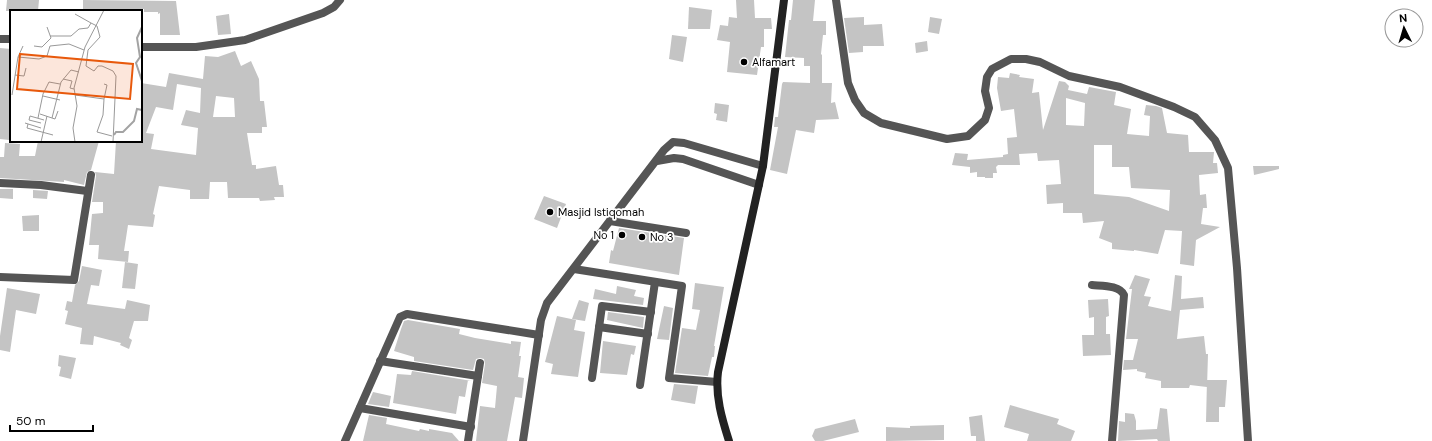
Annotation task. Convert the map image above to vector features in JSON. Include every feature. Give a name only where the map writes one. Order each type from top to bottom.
[{"type":"street","points":[[142,47],[196,47],[245,40],[323,13],[334,7],[340,0]]},
{"type":"street","points":[[729,441],[720,413],[717,382],[763,166],[784,0]]},
{"type":"street","points":[[836,0],[848,83],[855,100],[864,114],[881,123],[946,139],[968,136],[985,120],[989,108],[985,91],[987,77],[992,68],[1011,60],[1040,62],[1069,76],[1120,87],[1174,107],[1194,117],[1215,140],[1228,168],[1236,253],[1248,441]]},
{"type":"street","points":[[523,441],[542,314],[547,304],[667,146],[673,142],[678,142],[763,166]]},
{"type":"street","points":[[657,161],[674,158],[683,159],[759,185]]},
{"type":"street","points":[[0,277],[74,280],[87,191],[91,174]]},
{"type":"street","points":[[0,183],[41,185],[87,191]]},
{"type":"street","points":[[610,221],[686,233]]},
{"type":"street","points":[[574,270],[682,286],[669,378],[717,382]]},
{"type":"street","points":[[640,385],[655,282]]},
{"type":"street","points":[[1092,285],[1118,289],[1123,291],[1124,295],[1112,441]]},
{"type":"street","points":[[592,378],[602,306],[651,312]]},
{"type":"street","points":[[345,441],[396,322],[400,317],[406,314],[539,335]]},
{"type":"street","points":[[599,327],[648,334]]},
{"type":"street","points":[[380,361],[478,376]]},
{"type":"street","points":[[468,441],[480,363]]},
{"type":"street","points":[[360,408],[471,427]]},
{"type":"building","points":[[7,0],[39,0],[38,10],[6,11]]},
{"type":"building","points":[[83,0],[176,1],[180,35],[160,35],[160,13],[158,14],[158,12],[144,12],[144,9],[83,10]]},
{"type":"building","points":[[736,0],[754,0],[755,18],[771,18],[772,29],[764,29],[764,47],[761,47],[757,75],[727,72],[730,42],[717,40],[720,25],[728,26],[729,17],[737,18]]},
{"type":"building","points":[[793,0],[815,0],[813,21],[826,21],[826,35],[823,35],[821,54],[822,83],[832,83],[831,103],[835,102],[839,119],[816,120],[814,133],[796,130],[787,174],[770,170],[778,127],[774,127],[775,117],[778,117],[782,84],[783,82],[810,83],[810,66],[804,66],[804,58],[785,57]]},
{"type":"building","points":[[689,7],[712,10],[710,29],[688,29]]},
{"type":"building","points":[[229,14],[231,34],[218,35],[216,16]]},
{"type":"building","points":[[864,17],[864,25],[882,24],[884,46],[863,46],[863,52],[849,53],[844,18]]},
{"type":"building","points":[[930,17],[942,19],[939,34],[928,32]]},
{"type":"building","points":[[672,35],[687,37],[683,62],[669,59]]},
{"type":"building","points":[[927,41],[928,51],[916,53],[915,43]]},
{"type":"building","points":[[0,48],[10,49],[10,126],[9,140],[0,139]]},
{"type":"building","points":[[235,51],[241,66],[251,61],[259,79],[260,101],[264,101],[267,127],[262,127],[262,133],[247,133],[252,165],[256,165],[256,169],[276,166],[279,185],[283,185],[284,197],[274,197],[275,200],[260,201],[259,198],[228,198],[227,182],[210,182],[209,199],[190,199],[190,190],[159,186],[153,214],[155,215],[153,227],[128,225],[124,251],[129,251],[128,262],[98,259],[99,245],[89,245],[92,214],[103,213],[103,202],[92,202],[96,176],[95,172],[114,174],[116,142],[142,142],[142,83],[166,87],[169,73],[203,79],[205,56],[218,57]],"holes":[[[177,84],[201,88],[200,113],[186,110],[181,125],[198,128],[196,155],[151,149],[154,134],[146,133],[156,107],[173,110]],[[216,96],[234,98],[235,117],[213,117]]]},
{"type":"building","points":[[1010,73],[1020,75],[1019,77],[1034,79],[1032,93],[1039,92],[1043,130],[1059,81],[1065,82],[1069,86],[1068,90],[1087,94],[1089,87],[1116,92],[1114,105],[1131,109],[1127,134],[1149,136],[1150,116],[1144,115],[1146,105],[1156,106],[1162,108],[1167,133],[1188,135],[1189,152],[1214,152],[1213,163],[1217,163],[1218,173],[1199,175],[1200,195],[1206,194],[1207,208],[1203,208],[1201,224],[1220,227],[1196,240],[1194,266],[1180,264],[1182,231],[1165,230],[1158,254],[1134,250],[1112,249],[1112,243],[1099,238],[1104,221],[1083,223],[1082,213],[1063,213],[1063,203],[1047,204],[1046,185],[1061,184],[1059,160],[1038,161],[1037,153],[1019,154],[1020,165],[998,165],[996,167],[997,173],[993,173],[993,178],[977,177],[977,172],[970,173],[970,167],[952,165],[955,153],[968,154],[967,160],[1003,157],[1003,155],[1008,154],[1007,138],[1017,137],[1014,109],[1001,111],[997,88],[998,77],[1009,78]],"holes":[[[1066,98],[1085,103],[1084,126],[1066,125]],[[1094,145],[1112,145],[1112,167],[1129,167],[1131,188],[1170,190],[1169,211],[1129,197],[1094,194]]]},
{"type":"building","points":[[715,103],[729,105],[727,122],[716,120],[717,114],[714,113]]},
{"type":"building","points":[[38,142],[99,142],[91,170],[87,172],[84,185],[64,180],[64,182],[0,178],[0,157],[4,157],[5,143],[20,144],[19,156],[35,156]]},
{"type":"building","points":[[1253,166],[1279,166],[1279,169],[1254,175]]},
{"type":"building","points":[[0,189],[13,189],[13,199],[0,198]]},
{"type":"building","points":[[33,190],[48,191],[47,199],[33,198]]},
{"type":"building","name":"Masjid Istiqomah","points":[[544,196],[566,204],[557,228],[534,219]]},
{"type":"building","points":[[39,215],[39,231],[23,231],[22,216]]},
{"type":"building","points":[[619,228],[684,238],[679,275],[609,263],[611,250],[613,251]]},
{"type":"building","points":[[125,262],[138,264],[135,289],[122,288]]},
{"type":"building","points":[[82,266],[102,270],[99,286],[91,285],[87,304],[125,309],[127,300],[150,305],[148,321],[134,321],[129,338],[132,340],[129,349],[120,345],[121,343],[94,336],[93,345],[80,344],[82,328],[65,324],[68,311],[65,310],[67,301],[72,302],[75,285],[79,281]]},
{"type":"building","points":[[1135,275],[1150,279],[1144,296],[1151,297],[1148,306],[1171,311],[1175,275],[1182,276],[1181,299],[1203,297],[1204,308],[1180,310],[1177,339],[1204,336],[1206,354],[1208,354],[1207,387],[1190,385],[1189,388],[1161,388],[1161,381],[1145,378],[1146,373],[1137,371],[1137,369],[1123,370],[1124,360],[1133,360],[1138,339],[1126,339],[1132,289],[1129,289]]},
{"type":"building","points":[[695,283],[724,287],[714,346],[714,357],[712,357],[708,376],[675,373],[682,328],[696,330],[700,310],[692,309]]},
{"type":"building","points":[[617,286],[636,290],[634,296],[644,298],[643,305],[593,299],[595,289],[616,294]]},
{"type":"building","points":[[7,288],[40,294],[36,314],[16,310],[10,352],[0,350],[0,336]]},
{"type":"building","points":[[1108,299],[1109,316],[1106,317],[1106,334],[1110,334],[1111,355],[1083,356],[1082,335],[1094,335],[1094,317],[1089,318],[1088,300]]},
{"type":"building","points":[[579,300],[589,303],[585,321],[572,319]]},
{"type":"building","points":[[664,306],[673,308],[669,340],[657,339]]},
{"type":"building","points":[[608,312],[644,317],[643,328],[607,320]]},
{"type":"building","points":[[557,316],[576,320],[574,330],[585,332],[578,377],[551,374],[553,364],[545,362]]},
{"type":"building","points":[[408,320],[460,329],[459,334],[475,338],[511,344],[511,341],[521,342],[518,377],[524,378],[522,398],[515,397],[507,441],[476,441],[480,406],[495,408],[497,386],[482,383],[485,364],[484,359],[476,359],[473,370],[414,361],[414,357],[394,351],[404,321]]},
{"type":"building","points":[[603,341],[636,346],[634,355],[631,354],[627,375],[600,373]]},
{"type":"building","points":[[59,355],[76,358],[71,379],[59,376],[61,367],[58,366]]},
{"type":"building","points":[[412,371],[468,380],[465,397],[459,396],[456,414],[393,403],[397,374],[411,375]]},
{"type":"building","points":[[1207,380],[1227,380],[1225,407],[1219,407],[1219,422],[1206,422]]},
{"type":"building","points":[[674,384],[698,386],[695,404],[671,400]]},
{"type":"building","points":[[373,392],[391,396],[389,407],[368,404]]},
{"type":"building","points":[[1010,405],[1059,419],[1057,424],[1075,431],[1071,441],[1027,441],[1029,434],[1004,427]]},
{"type":"building","points":[[1160,408],[1167,409],[1170,441],[1158,441],[1157,439],[1118,441],[1119,421],[1125,422],[1125,413],[1134,414],[1136,430],[1157,429]]},
{"type":"building","points":[[369,415],[387,418],[386,424],[419,431],[420,429],[429,431],[429,429],[452,433],[459,441],[363,441]]},
{"type":"building","points":[[982,415],[985,441],[976,441],[976,436],[971,436],[969,417]]},
{"type":"building","points":[[855,419],[859,432],[823,441],[815,441],[812,436],[815,429]]},
{"type":"building","points":[[944,425],[944,440],[886,441],[886,427],[910,428],[910,426]]},
{"type":"place","name":"Alfamart","points":[[744,62]]},
{"type":"place","name":"Masjid Istiqomah","points":[[550,212]]},
{"type":"place","name":"No 1","points":[[622,235]]},
{"type":"place","name":"No 3","points":[[642,237]]}]
